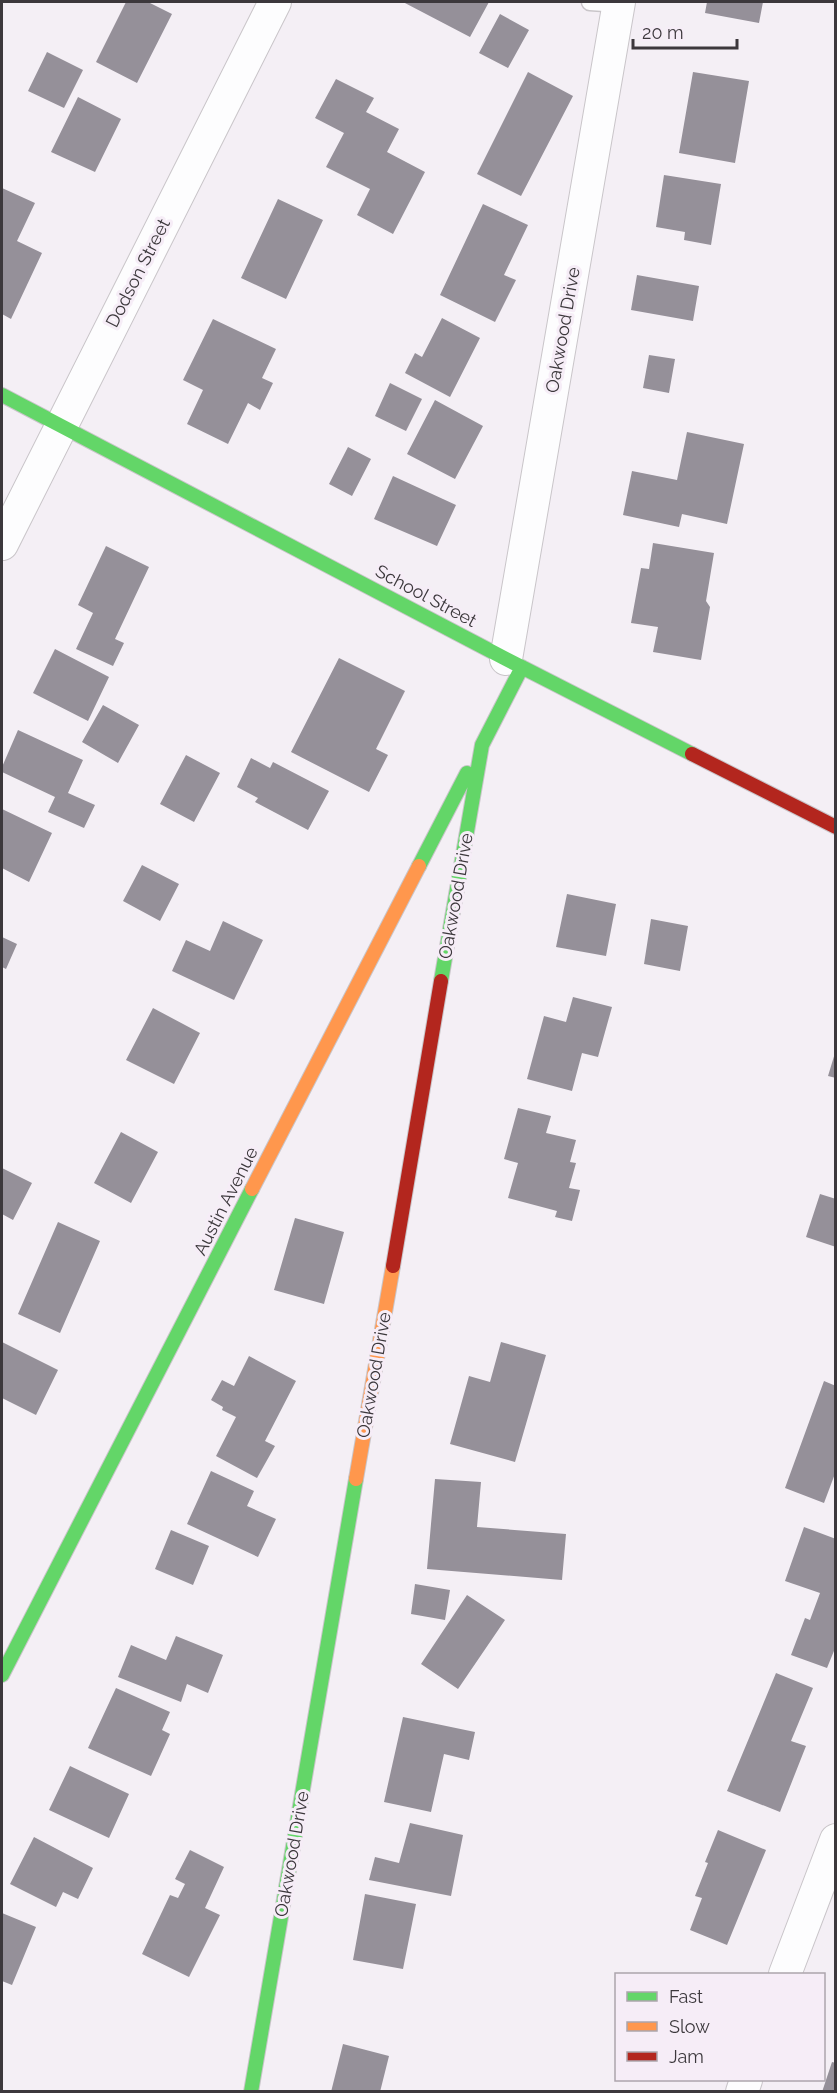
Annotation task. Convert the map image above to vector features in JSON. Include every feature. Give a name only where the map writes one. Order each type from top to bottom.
[{"type":"street","name":"Dodson Street","points":[[2,544],[275,2]]},
{"type":"street","name":"Oakwood Drive","points":[[251,2091],[482,745],[514,663],[609,2]]},
{"type":"street","name":"School Street","points":[[2,395],[514,663],[836,827]]},
{"type":"street","name":"Austin Avenue","points":[[2,1674],[482,745]]},
{"type":"street","points":[[785,1973],[836,1840]]},
{"type":"building","points":[[126,2],[148,2],[172,14],[137,83],[96,62]]},
{"type":"building","points":[[403,2],[489,2],[470,37]]},
{"type":"building","points":[[707,2],[763,2],[759,23],[705,13]]},
{"type":"building","points":[[500,14],[529,30],[508,68],[479,53]]},
{"type":"building","points":[[47,52],[83,70],[64,108],[28,91]]},
{"type":"building","points":[[528,72],[573,96],[521,196],[477,174]]},
{"type":"building","points":[[693,72],[749,81],[735,163],[679,153]]},
{"type":"building","points":[[336,79],[374,98],[366,112],[399,129],[387,152],[425,172],[393,234],[357,215],[370,189],[326,167],[344,133],[315,118]]},
{"type":"building","points":[[78,97],[121,119],[95,172],[51,152]]},
{"type":"building","points":[[664,175],[721,184],[711,245],[684,240],[685,232],[656,227]]},
{"type":"building","points":[[2,188],[35,203],[17,241],[42,253],[11,319],[2,314]]},
{"type":"building","points":[[278,199],[323,220],[286,299],[241,278]]},
{"type":"building","points":[[483,204],[528,225],[504,275],[516,280],[495,322],[440,295]]},
{"type":"building","points":[[637,275],[699,286],[693,321],[631,310]]},
{"type":"building","points":[[442,318],[480,338],[450,397],[405,373],[415,353],[422,357]]},
{"type":"building","points":[[213,319],[276,349],[262,378],[273,383],[260,410],[248,403],[228,444],[187,424],[203,390],[183,380]]},
{"type":"building","points":[[649,355],[675,359],[669,393],[643,388]]},
{"type":"building","points":[[390,383],[422,399],[406,431],[375,416]]},
{"type":"building","points":[[435,400],[483,426],[455,479],[407,454]]},
{"type":"building","points":[[687,432],[744,444],[727,524],[682,514],[679,527],[623,515],[632,471],[677,480]]},
{"type":"building","points":[[348,447],[371,459],[352,496],[329,484]]},
{"type":"building","points":[[393,476],[456,505],[437,546],[374,519]]},
{"type":"building","points":[[653,543],[714,553],[706,601],[710,607],[701,660],[653,652],[658,627],[631,623],[641,568],[649,569]]},
{"type":"building","points":[[106,546],[149,567],[115,639],[124,643],[113,666],[76,649],[93,613],[78,605]]},
{"type":"building","points":[[55,649],[109,677],[88,721],[33,693]]},
{"type":"building","points":[[339,658],[405,691],[376,749],[388,755],[369,792],[291,752]]},
{"type":"building","points":[[103,705],[139,725],[118,763],[82,742]]},
{"type":"building","points":[[18,730],[83,760],[68,793],[95,805],[84,828],[48,812],[55,797],[2,772]]},
{"type":"building","points":[[186,755],[220,773],[194,822],[160,804]]},
{"type":"building","points":[[251,758],[270,768],[273,762],[329,791],[308,830],[255,802],[258,798],[237,787]]},
{"type":"building","points":[[2,809],[52,833],[29,882],[2,868]]},
{"type":"building","points":[[142,865],[179,884],[160,921],[123,901]]},
{"type":"building","points":[[567,894],[616,904],[606,956],[556,947]]},
{"type":"building","points":[[651,919],[688,926],[680,971],[644,964]]},
{"type":"building","points":[[223,921],[263,940],[234,1000],[172,971],[186,940],[210,951]]},
{"type":"building","points":[[2,937],[17,944],[6,969],[2,967]]},
{"type":"building","points":[[573,997],[612,1007],[598,1057],[582,1053],[572,1091],[527,1079],[544,1016],[566,1022]]},
{"type":"building","points":[[153,1008],[200,1033],[174,1084],[126,1060]]},
{"type":"building","points":[[836,1053],[836,1078],[828,1076]]},
{"type":"building","points":[[518,1108],[551,1116],[546,1133],[576,1140],[570,1162],[576,1163],[569,1188],[580,1190],[572,1221],[555,1217],[557,1211],[508,1198],[518,1163],[504,1159]]},
{"type":"building","points":[[121,1132],[158,1152],[131,1203],[94,1183]]},
{"type":"building","points":[[2,1168],[32,1183],[13,1220],[2,1214]]},
{"type":"building","points":[[820,1194],[836,1199],[836,1247],[806,1237]]},
{"type":"building","points":[[295,1218],[344,1232],[324,1304],[274,1290]]},
{"type":"building","points":[[58,1222],[100,1241],[60,1333],[18,1314]]},
{"type":"building","points":[[2,1342],[58,1370],[36,1415],[2,1398]]},
{"type":"building","points":[[501,1342],[546,1355],[515,1462],[450,1444],[469,1376],[490,1382]]},
{"type":"building","points":[[249,1356],[296,1381],[265,1441],[275,1446],[257,1478],[216,1456],[236,1417],[222,1410],[223,1407],[211,1400],[222,1380],[234,1386]]},
{"type":"building","points":[[824,1381],[836,1386],[836,1471],[824,1503],[785,1488]]},
{"type":"building","points":[[211,1471],[254,1491],[247,1506],[276,1519],[258,1557],[187,1524]]},
{"type":"building","points":[[435,1479],[481,1482],[477,1527],[566,1534],[562,1580],[427,1569]]},
{"type":"building","points":[[804,1527],[836,1539],[836,1646],[827,1668],[791,1655],[805,1618],[810,1620],[820,1593],[785,1581]]},
{"type":"building","points":[[171,1530],[209,1546],[193,1585],[155,1569]]},
{"type":"building","points":[[415,1584],[450,1590],[445,1620],[411,1614]]},
{"type":"building","points":[[467,1595],[505,1620],[458,1689],[421,1664]]},
{"type":"building","points":[[176,1636],[223,1655],[208,1693],[187,1684],[181,1702],[118,1677],[131,1645],[166,1660]]},
{"type":"building","points":[[776,1673],[813,1688],[791,1741],[806,1746],[780,1812],[727,1791]]},
{"type":"building","points":[[116,1688],[170,1712],[162,1730],[170,1734],[151,1776],[88,1748]]},
{"type":"building","points":[[403,1717],[475,1732],[469,1760],[444,1754],[431,1812],[384,1802]]},
{"type":"building","points":[[70,1766],[129,1794],[109,1838],[49,1810]]},
{"type":"building","points":[[410,1823],[463,1835],[451,1896],[369,1880],[375,1857],[399,1863]]},
{"type":"building","points":[[718,1830],[766,1850],[727,1945],[690,1930],[702,1898],[695,1896]]},
{"type":"building","points":[[34,1837],[93,1868],[78,1899],[63,1892],[56,1907],[10,1884]]},
{"type":"building","points":[[190,1850],[224,1867],[205,1908],[220,1915],[189,1977],[142,1954],[170,1895],[178,1898],[185,1884],[175,1879]]},
{"type":"building","points":[[365,1894],[416,1904],[403,1969],[353,1960]]},
{"type":"building","points":[[2,1913],[36,1927],[12,1985],[2,1981]]},
{"type":"building","points":[[343,2044],[389,2056],[380,2092],[331,2092]]},
{"type":"building","points":[[832,2062],[836,2063],[836,2092],[822,2092]]},
{"type":"traffic: fast","points":[[2,395],[692,754]]},
{"type":"traffic: fast","points":[[441,981],[482,745],[522,667]]},
{"type":"traffic: fast","points":[[419,866],[467,773]]},
{"type":"traffic: fast","points":[[2,1675],[252,1189]]},
{"type":"traffic: fast","points":[[251,2092],[356,1479]]},
{"type":"traffic: slow","points":[[252,1189],[419,866]]},
{"type":"traffic: slow","points":[[356,1479],[393,1266]]},
{"type":"traffic: jam","points":[[692,754],[836,827]]},
{"type":"traffic: jam","points":[[393,1266],[441,981]]}]
